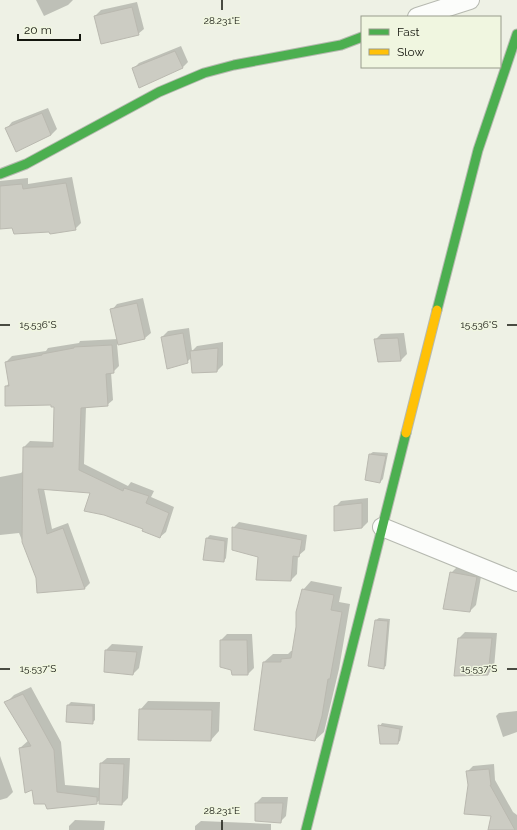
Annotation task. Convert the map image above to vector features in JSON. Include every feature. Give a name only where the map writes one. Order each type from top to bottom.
[{"type":"street","points":[[420,16],[470,0]]},
{"type":"street","points":[[306,830],[478,150],[517,34]]},
{"type":"street","points":[[0,174],[26,164],[159,92],[204,73],[234,64],[341,45],[361,37]]},
{"type":"street","points":[[382,527],[517,582]]},
{"type":"building","points":[[132,7],[139,35],[101,44],[94,16]]},
{"type":"building","points":[[175,51],[183,68],[139,88],[132,68]]},
{"type":"building","points":[[42,113],[51,135],[16,152],[5,128]]},
{"type":"building","points":[[66,183],[76,230],[50,234],[49,232],[14,234],[12,228],[0,229],[0,186],[22,184],[23,189]]},
{"type":"building","points":[[137,303],[145,339],[118,345],[110,309]]},
{"type":"building","points":[[183,333],[188,363],[167,369],[161,337]]},
{"type":"building","points":[[398,338],[401,361],[378,362],[374,339]]},
{"type":"building","points":[[112,345],[114,373],[106,374],[108,406],[81,408],[79,470],[123,491],[124,488],[149,496],[146,503],[169,513],[160,538],[142,531],[143,529],[104,515],[84,511],[90,493],[38,489],[47,534],[63,528],[85,589],[37,593],[36,578],[22,542],[23,447],[53,447],[54,407],[51,407],[51,405],[5,406],[5,386],[9,386],[5,362],[74,347]]},
{"type":"building","points":[[218,348],[217,372],[192,373],[190,351]]},
{"type":"building","points":[[369,454],[386,456],[380,483],[365,480]]},
{"type":"building","points":[[362,503],[362,528],[334,531],[334,506]]},
{"type":"building","points":[[232,527],[302,540],[299,557],[293,556],[291,581],[256,580],[258,557],[232,550]]},
{"type":"building","points":[[206,538],[225,541],[224,562],[203,560]]},
{"type":"building","points":[[450,572],[477,577],[470,612],[443,609]]},
{"type":"building","points":[[302,589],[334,595],[331,610],[342,612],[330,679],[328,679],[322,716],[315,741],[254,730],[263,662],[281,662],[281,659],[291,658],[296,627],[296,612]]},
{"type":"building","points":[[375,620],[388,621],[384,669],[368,666]]},
{"type":"building","points":[[458,638],[492,638],[488,675],[454,676]]},
{"type":"building","points":[[220,640],[247,640],[248,675],[232,675],[231,670],[220,667]]},
{"type":"building","points":[[105,650],[137,652],[133,675],[104,672]]},
{"type":"building","points":[[23,694],[54,750],[57,792],[97,797],[97,804],[47,809],[45,804],[34,804],[32,790],[25,793],[19,748],[31,746],[4,702]]},
{"type":"building","points":[[67,705],[93,706],[93,724],[66,722]]},
{"type":"building","points":[[139,709],[212,710],[211,741],[138,740]]},
{"type":"building","points":[[378,725],[400,729],[398,744],[380,744]]},
{"type":"building","points":[[100,763],[124,764],[122,805],[99,804]]},
{"type":"building","points":[[489,769],[490,785],[515,830],[488,830],[491,816],[464,814],[468,785],[466,771]]},
{"type":"building","points":[[255,803],[283,803],[281,823],[255,821]]},
{"type":"traffic: fast","points":[[437,310],[478,150],[517,34]]},
{"type":"traffic: fast","points":[[0,174],[26,164],[159,92],[204,73],[234,65],[341,45],[361,37]]},
{"type":"traffic: fast","points":[[306,830],[406,433]]},
{"type":"traffic: slow","points":[[406,433],[437,310]]}]
